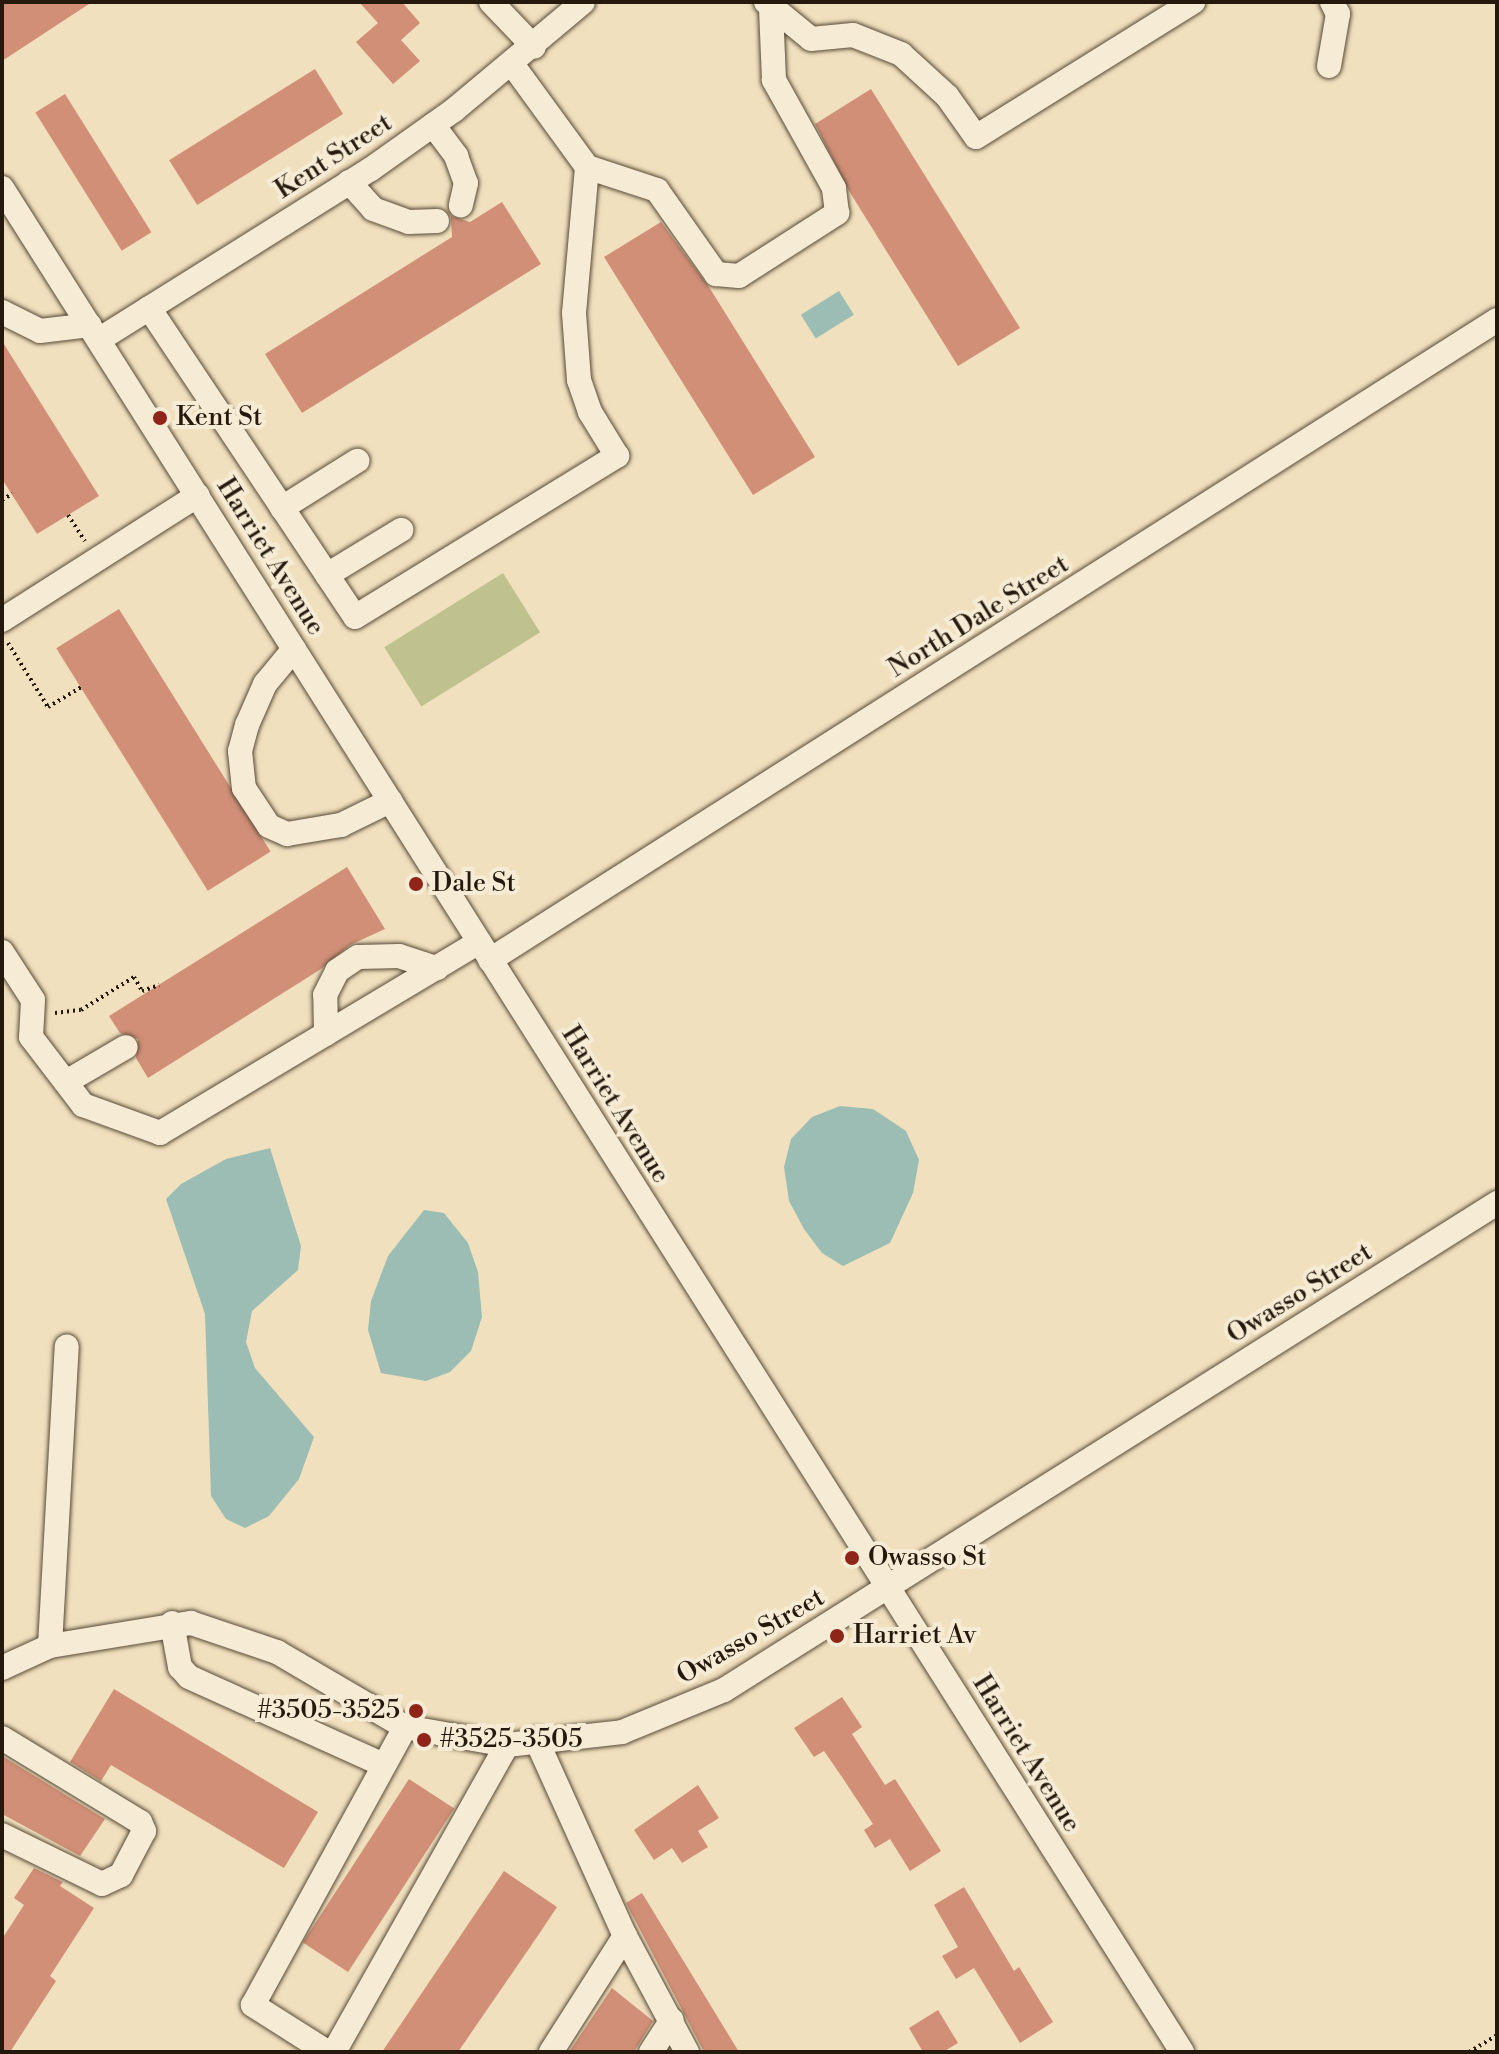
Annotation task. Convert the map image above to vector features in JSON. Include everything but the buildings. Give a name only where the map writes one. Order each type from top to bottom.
[{"type":"street","points":[[491,2],[534,47]]},
{"type":"street","name":"Kent Street","points":[[95,332],[149,308],[349,182],[433,125],[534,47],[583,2]]},
{"type":"street","points":[[768,5],[811,39],[853,35],[901,54],[947,96],[976,137],[1193,2]]},
{"type":"street","points":[[1329,66],[1338,14],[1332,2]]},
{"type":"street","points":[[512,64],[587,167],[657,190],[716,274],[739,276],[837,213],[834,188],[774,80],[768,5]]},
{"type":"street","points":[[433,125],[456,156],[466,183],[461,205]]},
{"type":"street","points":[[149,308],[355,617],[617,456],[590,412],[579,380],[574,313],[587,167]]},
{"type":"street","points":[[349,182],[373,209],[409,222],[437,221]]},
{"type":"street","name":"Harriet Avenue","points":[[2,188],[1182,2052]]},
{"type":"street","points":[[2,312],[40,331],[95,332]]},
{"type":"street","name":"North Dale Street","points":[[66,1082],[83,1105],[160,1133],[437,968],[485,951],[1497,320]]},
{"type":"street","points":[[282,508],[357,461]]},
{"type":"street","points":[[2,620],[198,495]]},
{"type":"street","points":[[327,575],[401,530]]},
{"type":"street","points":[[294,649],[265,684],[247,725],[240,751],[244,788],[269,826],[287,834],[341,825],[390,801]]},
{"type":"street","points":[[2,952],[33,1000],[31,1037],[66,1082],[126,1047]]},
{"type":"street","points":[[326,1034],[325,995],[337,971],[358,957],[399,956],[437,968]]},
{"type":"street","name":"Owasso Street","points":[[2,1668],[50,1646],[172,1623],[235,1634],[277,1652],[405,1727],[507,1745],[536,1739],[622,1732],[724,1690],[1497,1203]]},
{"type":"street","points":[[50,1646],[67,1346]]},
{"type":"street","points":[[172,1623],[180,1667],[189,1677],[384,1765]]},
{"type":"street","points":[[327,2052],[253,2005],[405,1727]]},
{"type":"street","points":[[2,1738],[140,1822],[144,1831],[121,1875],[102,1884],[2,1835]]},
{"type":"street","points":[[536,1739],[625,1936],[687,2052]]},
{"type":"street","points":[[334,2052],[507,1745]]},
{"type":"street","points":[[551,2052],[625,1936]]},
{"type":"street","points":[[651,2052],[672,2020]]},
{"type":"path","points":[[2,500],[12,494]]},
{"type":"path","points":[[2,633],[48,707],[81,687]]},
{"type":"path","points":[[32,1017],[81,1010],[134,977],[142,991],[159,985]]},
{"type":"path","points":[[1469,2052],[1497,2035]]},
{"type":"green space","points":[[503,573],[540,632],[421,707],[384,647]]},
{"type":"water","points":[[839,291],[854,315],[816,339],[801,315]]},
{"type":"water","points":[[840,1106],[873,1109],[906,1131],[919,1160],[913,1193],[890,1243],[843,1266],[822,1253],[804,1229],[789,1201],[784,1167],[791,1139],[812,1117]]},
{"type":"water","points":[[270,1148],[301,1246],[298,1270],[252,1311],[246,1342],[255,1368],[314,1437],[299,1479],[269,1516],[245,1528],[226,1519],[211,1496],[205,1314],[166,1199],[181,1184],[226,1159]]},
{"type":"water","points":[[424,1210],[444,1213],[468,1243],[478,1272],[482,1317],[471,1351],[450,1372],[426,1381],[381,1373],[368,1330],[371,1301],[388,1256]]},
{"type":"place","name":"Kent St","points":[[160,418]]},
{"type":"place","name":"Dale St","points":[[416,884]]},
{"type":"place","name":"Owasso St","points":[[852,1558]]},
{"type":"place","name":"Harriet Av","points":[[837,1636]]},
{"type":"place","name":"#3505-3525","points":[[416,1711]]},
{"type":"place","name":"#3525-3505","points":[[424,1740]]}]
